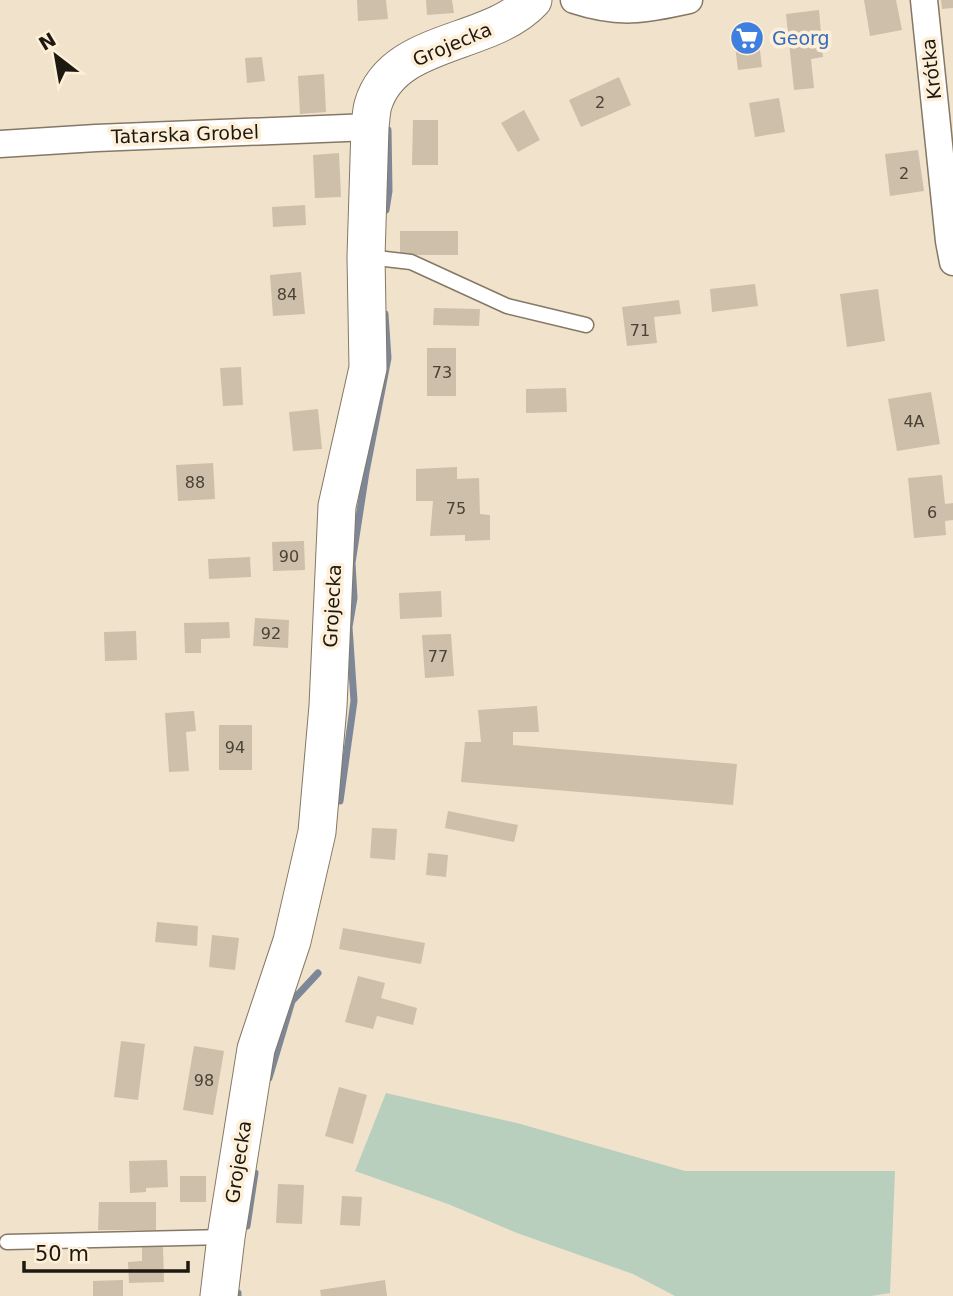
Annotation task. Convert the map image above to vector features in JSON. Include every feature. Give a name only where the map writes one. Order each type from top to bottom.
[{"type":"street","name":"Grojecka","points":[[219,1296],[256,1049],[292,941],[317,832],[328,706],[337,506],[368,368],[366,257],[373,107],[386,81],[399,67],[427,52],[503,22],[533,0]]},
{"type":"street","points":[[574,0],[624,11],[688,0]]},
{"type":"street","name":"Krótka","points":[[924,0],[953,262]]},
{"type":"street","name":"Tatarska Grobel","points":[[0,145],[96,138],[370,127]]},
{"type":"lane","points":[[366,257],[411,262],[507,306],[586,325]]},
{"type":"lane","points":[[7,1242],[226,1237]]},
{"type":"green space","points":[[386,1093],[517,1123],[685,1171],[895,1171],[890,1293],[871,1296],[675,1296],[633,1274],[355,1171]]},
{"type":"building","points":[[357,0],[386,0],[388,19],[358,21]]},
{"type":"building","points":[[426,0],[452,0],[454,13],[427,15]]},
{"type":"building","points":[[864,0],[896,0],[902,30],[870,36]]},
{"type":"building","points":[[941,0],[953,0],[953,8],[942,9]]},
{"type":"building","points":[[819,10],[823,57],[811,59],[814,88],[794,90],[786,14]]},
{"type":"building","points":[[757,26],[762,67],[738,70],[733,29]]},
{"type":"building","points":[[262,57],[265,81],[247,83],[245,58]]},
{"type":"building","points":[[324,74],[326,112],[300,114],[298,76]]},
{"type":"building","points":[[619,77],[631,105],[581,127],[569,100]]},
{"type":"building","points":[[779,98],[785,132],[755,137],[749,103]]},
{"type":"building","points":[[524,110],[540,140],[518,152],[501,123]]},
{"type":"building","points":[[413,120],[438,120],[438,165],[412,165]]},
{"type":"building","points":[[918,150],[924,191],[890,196],[885,154]]},
{"type":"building","points":[[339,153],[341,197],[315,198],[313,155]]},
{"type":"building","points":[[305,205],[306,225],[273,227],[272,207]]},
{"type":"building","points":[[400,231],[458,231],[458,255],[400,255]]},
{"type":"building","points":[[301,272],[305,314],[273,316],[270,275]]},
{"type":"building","points":[[755,284],[758,306],[712,312],[710,289]]},
{"type":"building","points":[[878,289],[885,341],[847,347],[840,294]]},
{"type":"building","points":[[679,300],[681,314],[654,317],[657,343],[627,346],[622,307]]},
{"type":"building","points":[[434,308],[480,309],[479,326],[433,325]]},
{"type":"building","points":[[427,348],[456,348],[456,396],[427,396]]},
{"type":"building","points":[[241,367],[243,405],[223,406],[220,368]]},
{"type":"building","points":[[566,388],[567,412],[526,413],[526,389]]},
{"type":"building","points":[[931,392],[940,444],[897,451],[888,399]]},
{"type":"building","points":[[318,409],[322,449],[293,451],[289,412]]},
{"type":"building","points":[[213,463],[215,499],[178,501],[176,465]]},
{"type":"building","points":[[457,467],[457,479],[479,478],[480,514],[490,515],[490,540],[465,541],[465,535],[430,536],[433,501],[416,501],[416,469]]},
{"type":"building","points":[[942,475],[945,504],[953,503],[953,520],[945,521],[946,535],[914,538],[908,478]]},
{"type":"building","points":[[304,541],[305,570],[273,571],[272,542]]},
{"type":"building","points":[[250,557],[251,577],[209,579],[208,559]]},
{"type":"building","points":[[441,591],[442,617],[400,619],[399,593]]},
{"type":"building","points":[[255,618],[289,620],[288,648],[253,646]]},
{"type":"building","points":[[229,622],[230,638],[201,639],[201,653],[185,653],[184,623]]},
{"type":"building","points":[[136,631],[137,660],[105,661],[104,632]]},
{"type":"building","points":[[451,634],[454,676],[425,678],[422,635]]},
{"type":"building","points":[[537,706],[539,732],[513,732],[513,745],[737,764],[733,805],[461,782],[465,742],[481,742],[478,710]]},
{"type":"building","points":[[194,711],[196,731],[186,732],[189,771],[169,772],[165,713]]},
{"type":"building","points":[[219,725],[252,725],[252,770],[219,770]]},
{"type":"building","points":[[448,811],[518,825],[514,842],[445,828]]},
{"type":"building","points":[[372,828],[397,829],[395,860],[370,858]]},
{"type":"building","points":[[428,853],[448,855],[446,877],[426,875]]},
{"type":"building","points":[[157,922],[198,926],[197,946],[155,942]]},
{"type":"building","points":[[343,928],[425,943],[421,964],[339,949]]},
{"type":"building","points":[[212,935],[239,938],[235,970],[209,967]]},
{"type":"building","points":[[358,976],[385,983],[381,998],[417,1008],[413,1025],[377,1016],[373,1029],[345,1022]]},
{"type":"building","points":[[121,1041],[145,1044],[138,1100],[114,1097]]},
{"type":"building","points":[[194,1046],[224,1051],[213,1115],[183,1110]]},
{"type":"building","points":[[339,1087],[367,1095],[353,1144],[325,1136]]},
{"type":"building","points":[[167,1160],[168,1187],[146,1188],[146,1192],[130,1193],[129,1161]]},
{"type":"building","points":[[180,1176],[206,1176],[206,1202],[180,1202]]},
{"type":"building","points":[[278,1184],[304,1185],[302,1224],[276,1223]]},
{"type":"building","points":[[342,1196],[362,1197],[360,1226],[340,1225]]},
{"type":"building","points":[[99,1202],[156,1202],[156,1230],[98,1230]]},
{"type":"building","points":[[142,1247],[163,1247],[164,1282],[129,1283],[128,1262],[142,1261]]},
{"type":"building","points":[[123,1280],[123,1296],[93,1296],[93,1281]]},
{"type":"building","points":[[385,1280],[387,1296],[321,1296],[320,1290]]},
{"type":"waterway","points":[[386,210],[389,191],[388,130]]},
{"type":"waterway","points":[[340,801],[354,701],[349,627],[354,598],[352,563],[388,358],[385,314]]},
{"type":"waterway","points":[[269,1078],[292,1001],[318,973]]},
{"type":"waterway","points":[[247,1226],[255,1173]]},
{"type":"place","name":"Georg","points":[[747,38]]}]
